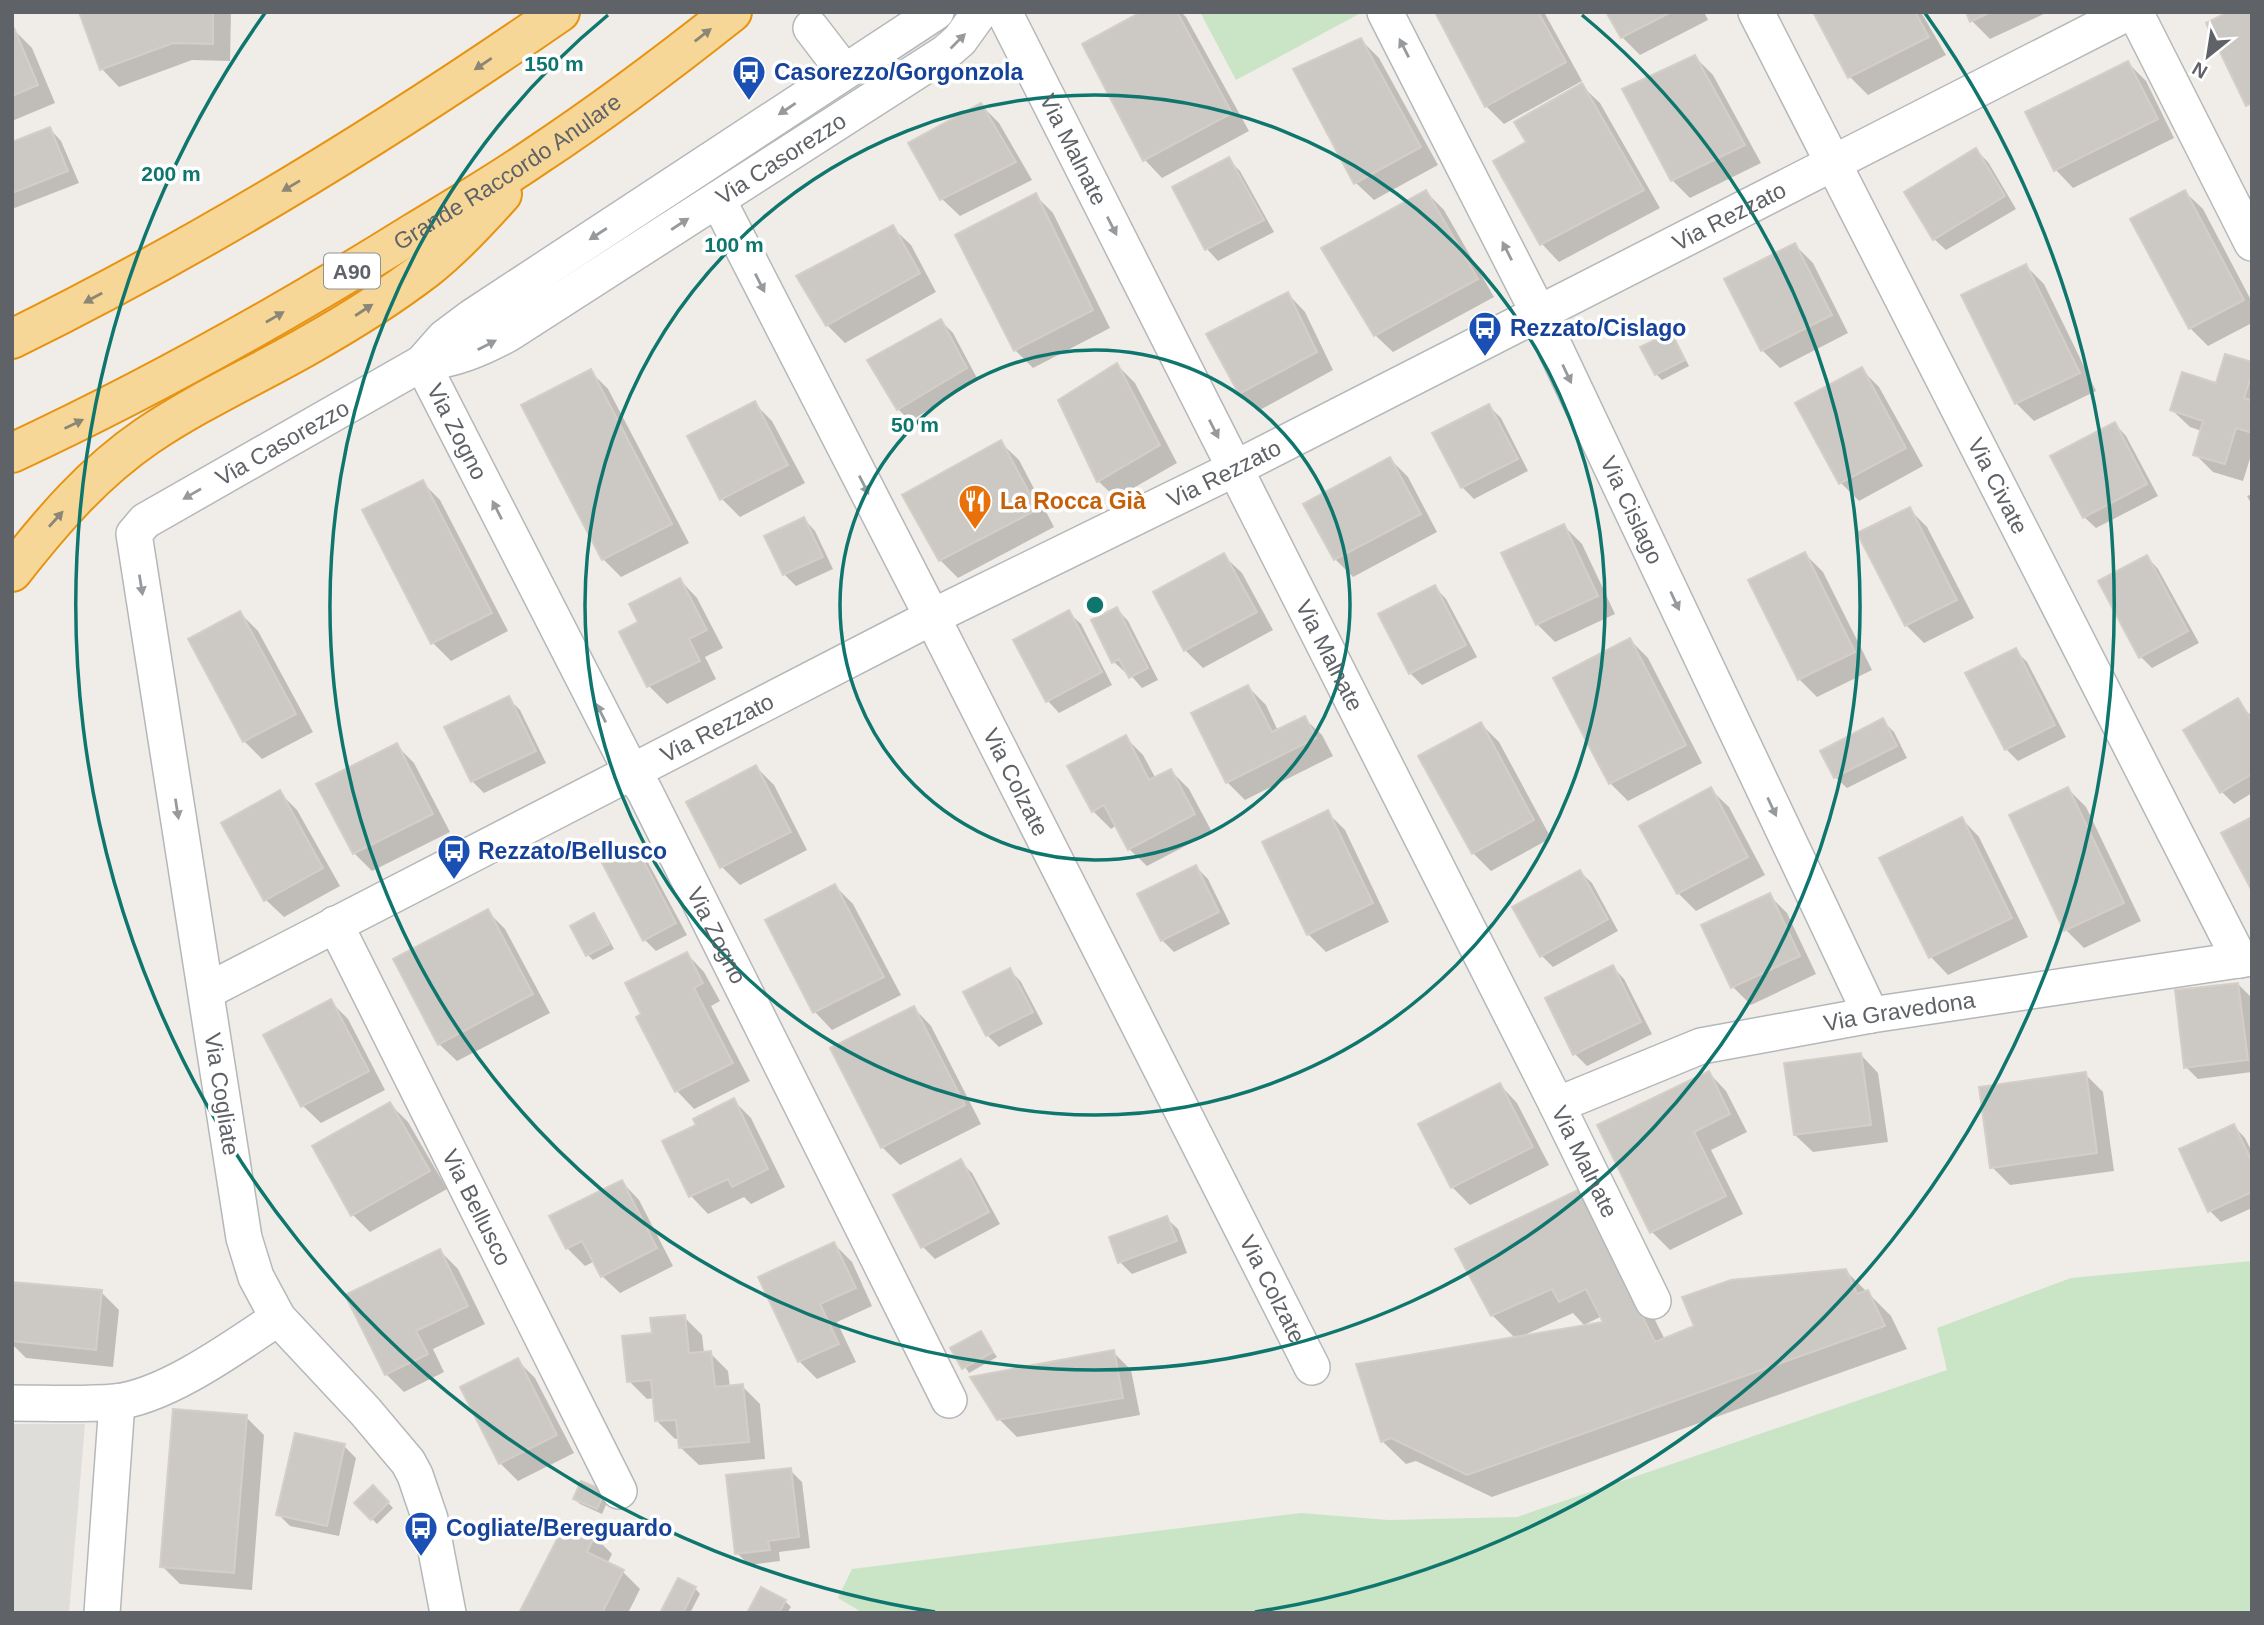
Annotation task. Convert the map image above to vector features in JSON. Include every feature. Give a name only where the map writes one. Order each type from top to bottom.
[{"type":"highway","points":[[12,339],[88,302],[264,203],[427,102],[560,12]]},
{"type":"highway","name":"Grande Raccordo Anulare","points":[[12,453],[88,417],[260,326],[359,268],[537,156],[674,58],[732,12]]},
{"type":"highway","points":[[12,572],[75,498],[114,462],[158,429],[317,341],[426,269],[478,221],[537,156]]},
{"type":"street","name":"Via Casorezzo","points":[[145,521],[422,363],[444,338],[465,322],[936,12]]},
{"type":"street","name":"Via Casorezzo","points":[[422,363],[457,357],[508,334],[945,53],[960,40],[980,12]]},
{"type":"street","name":"Via Malnate","points":[[1004,12],[1557,1105],[1653,1301]]},
{"type":"street","name":"Via Cislago","points":[[1385,12],[1538,312],[1871,1015]]},
{"type":"street","name":"Via Civate","points":[[1756,12],[2246,959]]},
{"type":"street","name":"Via Rezzato","points":[[206,991],[932,617],[1234,469],[2129,12]]},
{"type":"street","points":[[2135,12],[2252,243]]},
{"type":"street","points":[[811,28],[844,71]]},
{"type":"street","name":"Via Colzate","points":[[718,200],[1312,1367]]},
{"type":"street","name":"Via Zogno","points":[[422,363],[632,773],[644,790],[949,1400]]},
{"type":"street","name":"Via Cogliate","points":[[145,521],[137,528],[134,540],[244,1238],[256,1277],[278,1318],[365,1411],[415,1475],[430,1519],[448,1613]]},
{"type":"street","name":"Via Bellusco","points":[[335,924],[619,1491]]},
{"type":"street","name":"Via Gravedona","points":[[1557,1105],[1701,1046],[1871,1015],[2246,959]]},
{"type":"street","points":[[12,1403],[117,1402],[155,1390],[200,1368],[278,1318]]},
{"type":"street","points":[[102,1613],[117,1402]]},
{"type":"shaded area","points":[[12,1424],[85,1424],[69,1613],[12,1613]]},
{"type":"green space","points":[[1200,12],[1358,12],[1359,14],[1236,80]]},
{"type":"green space","points":[[2252,1261],[2252,1613],[863,1613],[838,1598],[852,1569],[1301,1513],[1389,1520],[1517,1517],[1947,1370],[1937,1328],[2071,1278]]},
{"type":"building","points":[[79,12],[213,12],[213,44],[173,43],[100,70]]},
{"type":"building","points":[[1141,12],[1177,12],[1232,113],[1143,161],[1082,44]]},
{"type":"building","points":[[1538,12],[1566,62],[1485,107],[1436,14]]},
{"type":"building","points":[[1606,12],[1671,12],[1621,38]]},
{"type":"building","points":[[1813,12],[1915,12],[1929,37],[1848,78]]},
{"type":"building","points":[[1966,12],[1991,12],[1970,22]]},
{"type":"building","points":[[2228,12],[2252,12],[2252,103],[2246,106],[2206,23]]},
{"type":"building","points":[[14,28],[38,85],[12,96],[12,29]]},
{"type":"building","points":[[1361,38],[1421,147],[1354,184],[1293,69]]},
{"type":"building","points":[[1695,55],[1745,145],[1671,181],[1622,89]]},
{"type":"building","points":[[2128,61],[2158,119],[2054,171],[2025,112]]},
{"type":"building","points":[[1582,83],[1644,190],[1540,245],[1493,161],[1526,142],[1514,122]]},
{"type":"building","points":[[981,103],[1016,162],[940,200],[908,143]]},
{"type":"building","points":[[50,127],[68,171],[12,193],[12,142]]},
{"type":"building","points":[[1976,148],[2005,196],[1933,240],[1904,192]]},
{"type":"building","points":[[1229,157],[1264,220],[1205,250],[1172,187]]},
{"type":"building","points":[[1426,190],[1478,279],[1374,336],[1321,248]]},
{"type":"building","points":[[2185,190],[2244,300],[2189,329],[2130,219]]},
{"type":"building","points":[[1036,193],[1093,310],[1014,351],[955,235]]},
{"type":"building","points":[[893,225],[920,273],[826,326],[796,276]]},
{"type":"building","points":[[1795,243],[1832,315],[1761,351],[1724,279]]},
{"type":"building","points":[[2026,264],[2080,373],[2015,404],[1961,295]]},
{"type":"building","points":[[1288,292],[1317,352],[1239,394],[1206,334]]},
{"type":"building","points":[[941,319],[967,368],[897,410],[867,360]]},
{"type":"building","points":[[1671,332],[1685,360],[1655,375],[1640,347]]},
{"type":"building","points":[[2225,354],[2252,362],[2252,373],[2244,398],[2252,401],[2252,433],[2236,428],[2225,464],[2193,455],[2203,421],[2170,410],[2182,372],[2216,383]]},
{"type":"building","points":[[1117,363],[1160,445],[1097,482],[1058,400]]},
{"type":"building","points":[[1862,367],[1906,448],[1839,484],[1795,403]]},
{"type":"building","points":[[591,369],[672,524],[602,560],[521,405]]},
{"type":"building","points":[[755,401],[788,465],[720,500],[687,436]]},
{"type":"building","points":[[1489,404],[1518,459],[1461,488],[1432,433]]},
{"type":"building","points":[[2115,422],[2147,484],[2083,518],[2050,456]]},
{"type":"building","points":[[1001,440],[1038,509],[939,561],[902,495]]},
{"type":"building","points":[[1390,457],[1421,514],[1334,560],[1303,504]]},
{"type":"building","points":[[423,480],[492,613],[431,644],[362,510]]},
{"type":"building","points":[[1910,507],[1957,600],[1905,626],[1857,533]]},
{"type":"building","points":[[804,517],[823,557],[783,575],[764,536]]},
{"type":"building","points":[[1564,524],[1598,596],[1536,625],[1501,553]]},
{"type":"building","points":[[1805,552],[1855,652],[1798,680],[1748,580]]},
{"type":"building","points":[[1224,553],[1257,612],[1184,651],[1153,592]]},
{"type":"building","points":[[2147,555],[2188,631],[2139,658],[2098,581]]},
{"type":"building","points":[[680,578],[707,630],[689,639],[700,661],[647,687],[619,632],[638,622],[629,604]]},
{"type":"building","points":[[1435,585],[1466,645],[1409,674],[1378,614]]},
{"type":"building","points":[[1117,607],[1148,668],[1129,678],[1119,659],[1112,663],[1091,620]]},
{"type":"building","points":[[1069,610],[1102,672],[1046,702],[1013,640]]},
{"type":"building","points":[[240,611],[296,714],[243,742],[188,639]]},
{"type":"building","points":[[1630,638],[1686,745],[1609,784],[1553,678]]},
{"type":"building","points":[[2016,648],[2055,725],[2005,750],[1965,673]]},
{"type":"building","points":[[1248,685],[1272,732],[1305,716],[1316,738],[1226,783],[1191,713]]},
{"type":"building","points":[[509,696],[536,751],[471,782],[444,727]]},
{"type":"building","points":[[2238,698],[2252,722],[2252,774],[2220,793],[2183,730]]},
{"type":"building","points":[[1883,718],[1897,746],[1834,778],[1820,751]]},
{"type":"building","points":[[1481,722],[1534,820],[1472,854],[1418,756]]},
{"type":"building","points":[[1126,735],[1149,780],[1171,769],[1195,814],[1128,850],[1104,805],[1092,812],[1067,766]]},
{"type":"building","points":[[397,743],[433,814],[353,854],[316,784]]},
{"type":"building","points":[[756,765],[791,832],[720,868],[686,802]]},
{"type":"building","points":[[1711,787],[1748,857],[1677,894],[1639,826]]},
{"type":"building","points":[[2068,787],[2124,903],[2064,931],[2009,815]]},
{"type":"building","points":[[280,790],[323,868],[264,901],[221,823]]},
{"type":"building","points":[[1328,810],[1373,903],[1307,935],[1262,842]]},
{"type":"building","points":[[1962,817],[2012,918],[1929,958],[1879,858]]},
{"type":"building","points":[[2252,817],[2252,891],[2221,833]]},
{"type":"building","points":[[634,843],[676,923],[643,941],[601,861]]},
{"type":"building","points":[[1196,865],[1219,912],[1161,941],[1137,894]]},
{"type":"building","points":[[1580,870],[1608,919],[1540,957],[1512,907]]},
{"type":"building","points":[[835,884],[884,977],[813,1013],[765,920]]},
{"type":"building","points":[[1770,893],[1800,956],[1731,988],[1701,925]]},
{"type":"building","points":[[488,909],[533,994],[438,1045],[393,959]]},
{"type":"building","points":[[594,913],[609,944],[586,956],[570,926]]},
{"type":"building","points":[[687,952],[703,983],[694,988],[733,1063],[675,1092],[636,1017],[641,1014],[625,983]]},
{"type":"building","points":[[1613,965],[1641,1022],[1573,1055],[1545,998]]},
{"type":"building","points":[[1010,968],[1033,1012],[986,1036],[963,992]]},
{"type":"building","points":[[2238,983],[2248,1060],[2184,1068],[2175,990]]},
{"type":"building","points":[[331,999],[369,1071],[301,1107],[263,1035]]},
{"type":"building","points":[[914,1006],[965,1105],[881,1148],[830,1048]]},
{"type":"building","points":[[1861,1053],[1871,1125],[1794,1135],[1784,1063]]},
{"type":"building","points":[[1709,1071],[1730,1114],[1694,1132],[1726,1196],[1650,1233],[1597,1125]]},
{"type":"building","points":[[2086,1072],[2097,1153],[1990,1168],[1979,1087]]},
{"type":"building","points":[[1500,1083],[1533,1147],[1451,1188],[1418,1124]]},
{"type":"building","points":[[734,1098],[768,1169],[732,1187],[728,1179],[689,1197],[662,1141],[696,1125],[693,1119]]},
{"type":"building","points":[[390,1102],[430,1171],[351,1216],[312,1146]]},
{"type":"building","points":[[2234,1124],[2252,1162],[2252,1192],[2208,1212],[2179,1149]]},
{"type":"building","points":[[961,1159],[989,1212],[921,1248],[893,1195]]},
{"type":"building","points":[[622,1180],[657,1248],[601,1277],[582,1241],[566,1249],[549,1216]]},
{"type":"building","points":[[1580,1189],[1655,1342],[1694,1326],[1682,1297],[1731,1280],[1846,1269],[1857,1294],[1868,1290],[1885,1326],[1467,1475],[1391,1438],[1381,1442],[1356,1364],[1603,1322],[1586,1289],[1559,1302],[1552,1289],[1491,1316],[1455,1249]]},
{"type":"building","points":[[1167,1216],[1177,1241],[1118,1263],[1109,1237]]},
{"type":"building","points":[[834,1242],[856,1288],[820,1304],[839,1344],[798,1362],[758,1277]]},
{"type":"building","points":[[440,1249],[468,1306],[416,1331],[428,1354],[385,1375],[345,1295]]},
{"type":"building","points":[[12,1282],[102,1290],[96,1350],[12,1341]]},
{"type":"building","points":[[685,1315],[689,1353],[711,1351],[715,1387],[743,1384],[749,1442],[679,1448],[676,1420],[655,1421],[651,1380],[627,1382],[622,1336],[652,1333],[650,1318]]},
{"type":"building","points":[[981,1331],[993,1352],[962,1369],[950,1348]]},
{"type":"building","points":[[1114,1350],[1123,1398],[997,1420],[970,1377]]},
{"type":"building","points":[[518,1358],[557,1435],[499,1464],[460,1387]]},
{"type":"building","points":[[173,1409],[247,1415],[234,1573],[160,1567]]},
{"type":"building","points":[[295,1433],[345,1444],[327,1526],[276,1515]]},
{"type":"building","points":[[791,1468],[799,1537],[768,1541],[770,1550],[735,1554],[726,1475]]},
{"type":"building","points":[[581,1481],[605,1491],[597,1509],[573,1499]]},
{"type":"building","points":[[373,1485],[389,1502],[371,1520],[354,1503]]},
{"type":"building","points":[[567,1520],[595,1535],[587,1552],[624,1570],[602,1613],[519,1613]]},
{"type":"building","points":[[678,1578],[696,1587],[683,1613],[660,1613]]},
{"type":"building","points":[[761,1587],[786,1600],[779,1613],[747,1613]]},
{"type":"place","name":"Casorezzo/Gorgonzola","points":[[749,102]]},
{"type":"place","name":"Rezzato/Cislago","points":[[1485,358]]},
{"type":"place","name":"La Rocca Già","points":[[975,531]]},
{"type":"place","name":"Rezzato/Bellusco","points":[[454,881]]},
{"type":"place","name":"Cogliate/Bereguardo","points":[[421,1558]]}]
